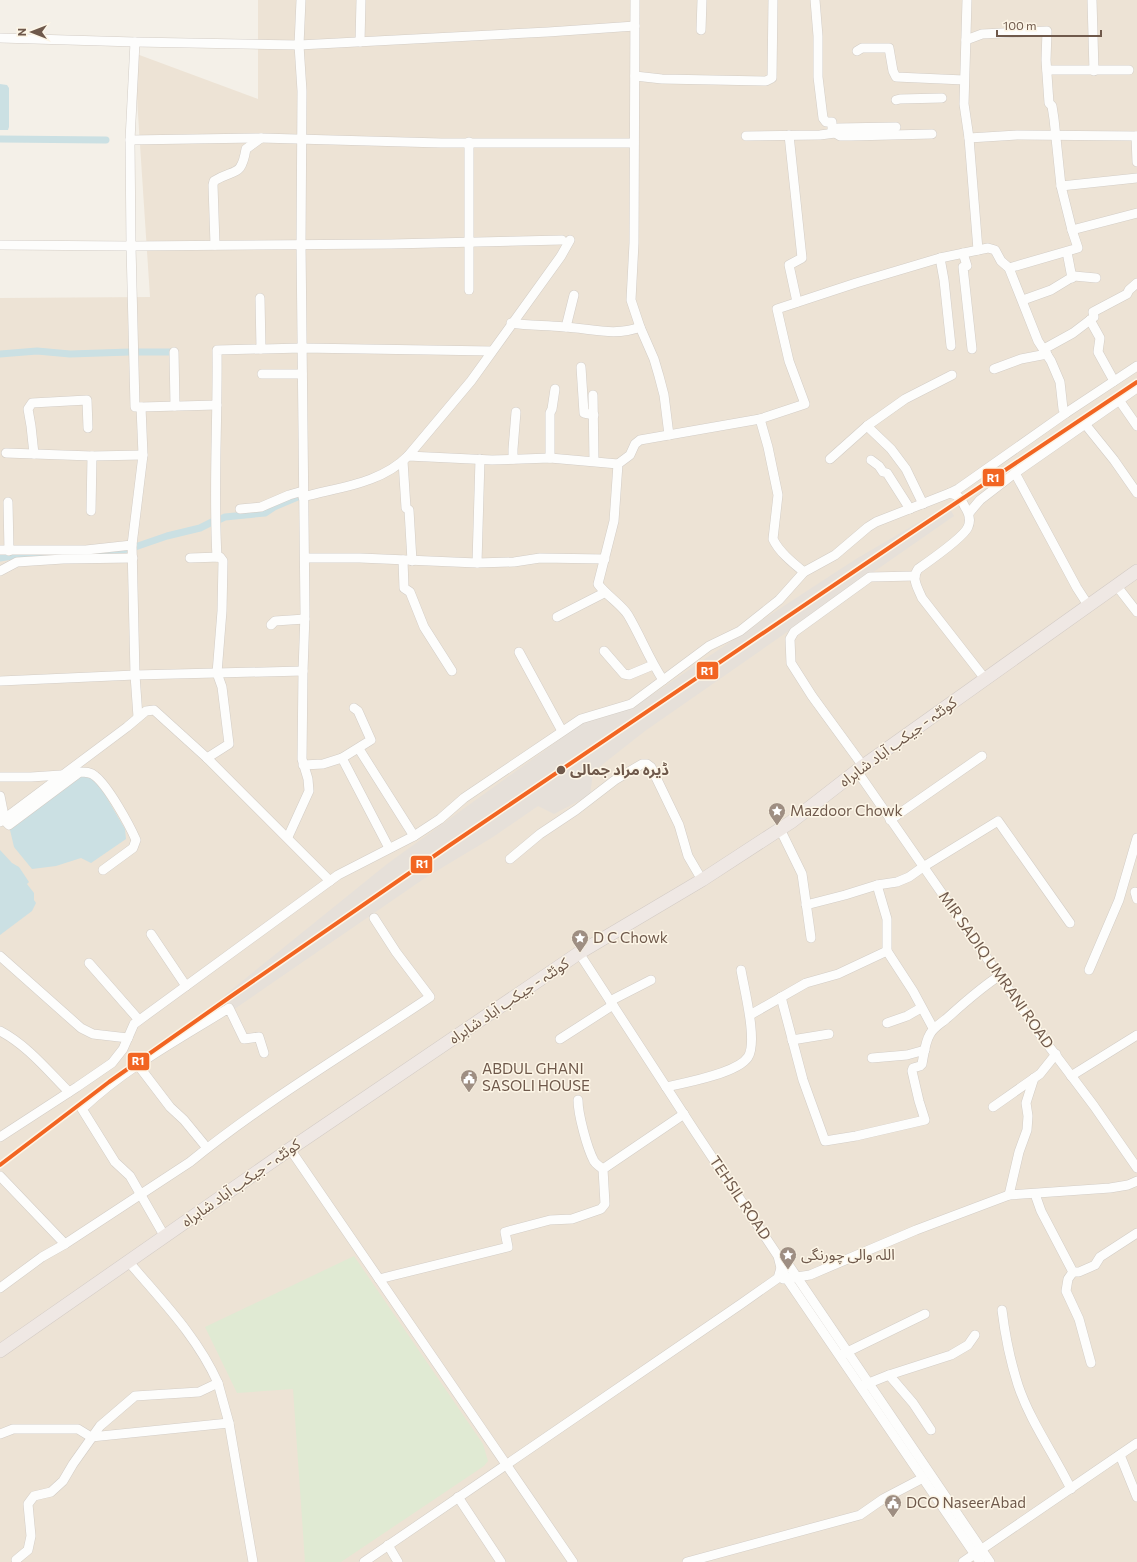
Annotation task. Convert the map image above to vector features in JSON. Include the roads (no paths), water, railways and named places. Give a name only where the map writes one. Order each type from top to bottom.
[{"type":"highway","name":"کوئٹہ - جیکب آباد شاہراہ","points":[[0,1350],[290,1149],[579,954],[702,880],[780,829],[860,768],[986,680],[1137,571]]},
{"type":"street","points":[[288,837],[309,791],[308,779],[302,759],[305,558],[300,244],[302,91],[299,45],[301,0]]},
{"type":"street","points":[[360,42],[361,0]]},
{"type":"street","points":[[635,0],[634,243],[631,300],[659,376],[664,395],[669,435]]},
{"type":"street","points":[[701,30],[702,0]]},
{"type":"street","points":[[635,76],[662,79],[766,81],[772,78],[773,0]]},
{"type":"street","points":[[815,0],[818,36],[818,77],[823,118],[826,122],[832,122],[834,132]]},
{"type":"street","points":[[966,0],[964,104],[969,138],[978,250]]},
{"type":"street","points":[[1092,0],[1094,71]]},
{"type":"street","points":[[0,38],[299,45],[635,26]]},
{"type":"street","points":[[966,40],[982,34],[1047,32],[1049,103],[1052,106],[1061,186],[1078,248],[1009,268]]},
{"type":"street","points":[[135,42],[130,140],[135,407],[218,405]]},
{"type":"street","points":[[857,51],[862,48],[889,48],[893,70],[896,77],[964,80]]},
{"type":"street","points":[[1047,70],[1129,70]]},
{"type":"street","points":[[896,100],[942,98]]},
{"type":"street","points":[[834,132],[838,128],[896,127]]},
{"type":"street","points":[[746,136],[834,132],[840,136],[932,134]]},
{"type":"street","points":[[789,135],[802,258],[789,266],[797,302]]},
{"type":"street","points":[[969,138],[1017,135],[1136,136],[1137,162]]},
{"type":"street","points":[[130,140],[261,138],[469,142],[634,143]]},
{"type":"street","points":[[215,245],[214,182],[240,170],[244,162],[246,149],[261,138]]},
{"type":"street","points":[[469,142],[469,290]]},
{"type":"street","points":[[1061,186],[1137,178]]},
{"type":"street","points":[[1072,230],[1137,212]]},
{"type":"street","points":[[0,245],[131,246],[391,244],[566,240],[548,275],[511,323],[472,381],[406,458],[392,470],[366,482],[303,494],[289,495],[261,507],[240,509]]},
{"type":"street","points":[[406,458],[550,458],[618,464],[630,455],[635,444],[640,440],[760,419],[805,404],[789,361],[777,309],[856,283],[940,258],[988,248],[995,250],[1001,261],[1009,268],[1038,341],[1052,361],[1060,382],[1064,409],[1066,413]]},
{"type":"street","points":[[1067,252],[1072,278]]},
{"type":"street","points":[[963,253],[967,266],[963,267],[972,349]]},
{"type":"street","points":[[940,258],[944,280],[951,346]]},
{"type":"street","points":[[1023,300],[1051,290],[1074,276],[1096,278]]},
{"type":"street","points":[[994,369],[1046,352],[1094,317],[1093,312],[1127,294],[1129,290],[1137,283]]},
{"type":"street","points":[[566,327],[574,295]]},
{"type":"street","points":[[260,298],[261,349]]},
{"type":"street","points":[[1090,320],[1100,338],[1098,352],[1114,381]]},
{"type":"street","points":[[511,323],[566,327],[602,332],[629,332],[640,327]]},
{"type":"street","points":[[217,557],[214,515],[218,405],[217,350],[302,348],[492,351]]},
{"type":"street","points":[[174,352],[175,406]]},
{"type":"street","points":[[0,1137],[112,1063],[123,1049],[134,1024],[338,875],[414,836],[440,819],[464,798],[581,719],[631,704],[709,646],[740,631],[779,600],[804,572],[835,555],[868,527],[958,489],[1066,413],[1137,366]]},
{"type":"street","points":[[581,367],[584,413],[594,415]]},
{"type":"street","points":[[262,374],[302,374]]},
{"type":"street","points":[[830,458],[867,426],[905,399],[952,375]]},
{"type":"street","points":[[969,513],[980,500],[1015,473],[1137,388]]},
{"type":"street","points":[[550,458],[550,413],[555,389]]},
{"type":"street","points":[[593,395],[594,462]]},
{"type":"street","points":[[34,454],[28,409],[32,403],[86,400],[88,428]]},
{"type":"street","points":[[1119,400],[1137,426]]},
{"type":"street","points":[[138,717],[135,675],[132,545],[143,455],[141,407]]},
{"type":"street","points":[[514,459],[513,449],[516,412]]},
{"type":"street","points":[[760,419],[768,447],[778,495],[773,539],[786,556],[804,572]]},
{"type":"street","points":[[1085,424],[1114,460],[1137,493]]},
{"type":"street","points":[[867,426],[891,449],[906,469],[923,504]]},
{"type":"street","points":[[6,453],[92,456],[126,454],[143,455]]},
{"type":"street","points":[[91,511],[92,456]]},
{"type":"street","points":[[406,458],[406,508],[409,510],[408,560],[404,588],[410,592],[424,627],[452,671]]},
{"type":"street","points":[[477,563],[480,459]]},
{"type":"street","points":[[871,460],[879,466],[882,472],[887,473],[910,509]]},
{"type":"street","points":[[618,464],[614,521],[598,584],[604,593],[627,614],[653,665],[663,680]]},
{"type":"street","points":[[1015,473],[1077,588],[1088,605]]},
{"type":"street","points":[[950,493],[957,495],[961,499],[969,513],[968,527],[918,570],[915,576],[916,583],[922,598],[986,680]]},
{"type":"street","points":[[8,502],[4,551],[86,550],[132,545]]},
{"type":"street","points":[[190,558],[220,557],[223,561],[222,611],[217,673],[222,687],[229,744],[208,758]]},
{"type":"street","points":[[0,571],[17,562],[63,559],[133,558]]},
{"type":"street","points":[[305,558],[360,558],[477,563],[514,562],[540,558],[605,559]]},
{"type":"street","name":"MIR SADIQ UMRANI ROAD","points":[[915,576],[870,577],[794,632],[790,639],[791,663],[860,768],[890,820],[998,976],[1094,1106],[1137,1168]]},
{"type":"street","points":[[1116,585],[1137,612]]},
{"type":"street","points":[[557,617],[604,593]]},
{"type":"street","points":[[271,625],[274,620],[305,619]]},
{"type":"street","points":[[604,651],[624,674],[629,675],[653,665]]},
{"type":"street","points":[[519,652],[562,731]]},
{"type":"street","points":[[0,681],[135,675],[303,671]]},
{"type":"street","points":[[303,764],[323,764],[342,758],[359,749],[371,740],[358,711],[354,708]]},
{"type":"street","points":[[2,820],[127,727],[146,710],[154,710],[208,758],[330,881]]},
{"type":"street","points":[[359,749],[414,836]]},
{"type":"street","points":[[890,820],[982,756]]},
{"type":"street","points":[[342,758],[389,848]]},
{"type":"street","points":[[510,859],[540,834],[576,810],[615,780],[642,764],[647,764],[652,767],[662,787],[679,825],[688,856],[702,880]]},
{"type":"street","points":[[0,796],[2,820],[9,825],[80,772],[87,772],[95,775],[106,789],[127,822],[136,840],[133,848],[103,870]]},
{"type":"street","points":[[0,777],[61,775]]},
{"type":"street","points":[[806,905],[877,885],[897,882],[909,877],[998,821],[1070,924]]},
{"type":"street","points":[[780,829],[802,874],[810,938]]},
{"type":"street","points":[[1089,970],[1119,900],[1134,843],[1137,838]]},
{"type":"street","points":[[877,885],[887,919],[887,951],[913,991],[933,1028]]},
{"type":"street","points":[[0,1288],[42,1257],[65,1244],[190,1162],[207,1148],[329,1063],[430,997],[396,952],[374,918]]},
{"type":"street","points":[[151,934],[186,986]]},
{"type":"street","points":[[750,1015],[806,983],[838,974],[887,951]]},
{"type":"street","name":"TEHSIL ROAD","points":[[579,954],[784,1266]]},
{"type":"street","points":[[0,956],[81,1028],[93,1034],[128,1038]]},
{"type":"street","points":[[89,962],[139,1020]]},
{"type":"street","points":[[666,1087],[714,1075],[742,1064],[749,1056],[751,1046],[750,1015],[741,970]]},
{"type":"street","points":[[781,997],[803,1080],[825,1141],[856,1136],[925,1120],[912,1071],[913,1068],[920,1066],[929,1035],[933,1028],[945,1020],[982,986],[998,976]]},
{"type":"street","points":[[560,1039],[612,1003],[651,980]]},
{"type":"street","points":[[165,1237],[130,1176],[115,1162],[82,1109],[99,1092],[228,1008],[244,1039],[259,1037],[264,1052]]},
{"type":"street","points":[[887,1023],[907,1016],[921,1008]]},
{"type":"street","points":[[0,1031],[9,1036],[35,1058],[69,1092]]},
{"type":"street","points":[[792,1040],[829,1034]]},
{"type":"street","points":[[1071,1076],[1137,1035]]},
{"type":"street","points":[[872,1058],[907,1055],[925,1050]]},
{"type":"street","points":[[993,1107],[1046,1068],[1050,1060],[1056,1054]]},
{"type":"street","points":[[138,1066],[170,1106],[184,1120],[207,1148]]},
{"type":"street","points":[[1009,1195],[1019,1152],[1027,1130],[1028,1116],[1026,1103],[1030,1086],[1034,1078]]},
{"type":"street","points":[[379,1279],[508,1247],[505,1232],[550,1220],[572,1218],[601,1209],[605,1204],[603,1169],[594,1161],[578,1107],[578,1100]]},
{"type":"street","points":[[603,1169],[684,1114]]},
{"type":"street","points":[[290,1149],[573,1562]]},
{"type":"street","points":[[0,1176],[65,1244]]},
{"type":"street","points":[[364,1562],[505,1464],[787,1278],[810,1275],[916,1230],[1009,1195],[1110,1188],[1128,1185],[1137,1181]]},
{"type":"street","points":[[1035,1194],[1041,1211],[1073,1272]]},
{"type":"street","points":[[1073,1272],[1079,1272],[1095,1265],[1100,1257],[1137,1233]]},
{"type":"street","points":[[128,1261],[188,1331],[209,1362],[218,1383],[228,1423],[254,1562]]},
{"type":"street","points":[[784,1266],[787,1278]]},
{"type":"street","points":[[784,1266],[787,1278],[865,1384],[978,1551],[980,1562]]},
{"type":"street","points":[[1073,1272],[1068,1279],[1066,1291],[1079,1319],[1092,1363]]},
{"type":"street","points":[[1002,1310],[1005,1338],[1018,1386],[1034,1421],[1071,1489]]},
{"type":"street","points":[[843,1353],[925,1314]]},
{"type":"street","points":[[865,1384],[951,1355],[968,1345],[975,1335]]},
{"type":"street","points":[[889,1375],[913,1403],[931,1430]]},
{"type":"street","points":[[16,1560],[28,1550],[31,1536],[28,1504],[34,1496],[51,1492],[63,1481],[100,1426],[135,1396],[199,1392],[218,1383]]},
{"type":"street","points":[[865,1384],[923,1478],[978,1551],[990,1562]]},
{"type":"street","points":[[0,1434],[13,1429],[78,1429],[91,1438],[228,1423]]},
{"type":"street","points":[[963,1562],[1137,1443]]},
{"type":"street","points":[[1120,1455],[1137,1498]]},
{"type":"street","points":[[687,1562],[860,1515],[883,1499],[923,1478]]},
{"type":"street","points":[[458,1497],[501,1562]]},
{"type":"street","points":[[388,1545],[398,1562]]},
{"type":"waterway","points":[[0,139],[106,140]]},
{"type":"waterway","points":[[0,354],[37,351],[70,354],[130,352]]},
{"type":"waterway","points":[[138,352],[171,352]]},
{"type":"waterway","points":[[216,521],[225,517],[265,513],[274,507],[300,496]]},
{"type":"waterway","points":[[135,547],[167,536],[200,528],[212,522]]},
{"type":"waterway","points":[[96,553],[128,549]]},
{"type":"waterway","points":[[0,558],[12,556],[52,556]]},
{"type":"place","name":"ڈیرہ مراد جمالی","points":[[561,770]]},
{"type":"place","name":"Mazdoor Chowk","points":[[777,826]]},
{"type":"place","name":"D C Chowk","points":[[580,953]]},
{"type":"place","name":"ABDUL GHANI SASOLI HOUSE","points":[[469,1093]]},
{"type":"place","name":"اللہ والی چورنگی","points":[[788,1270]]},
{"type":"place","name":"DCO NaseerAbad","points":[[893,1518]]}]
